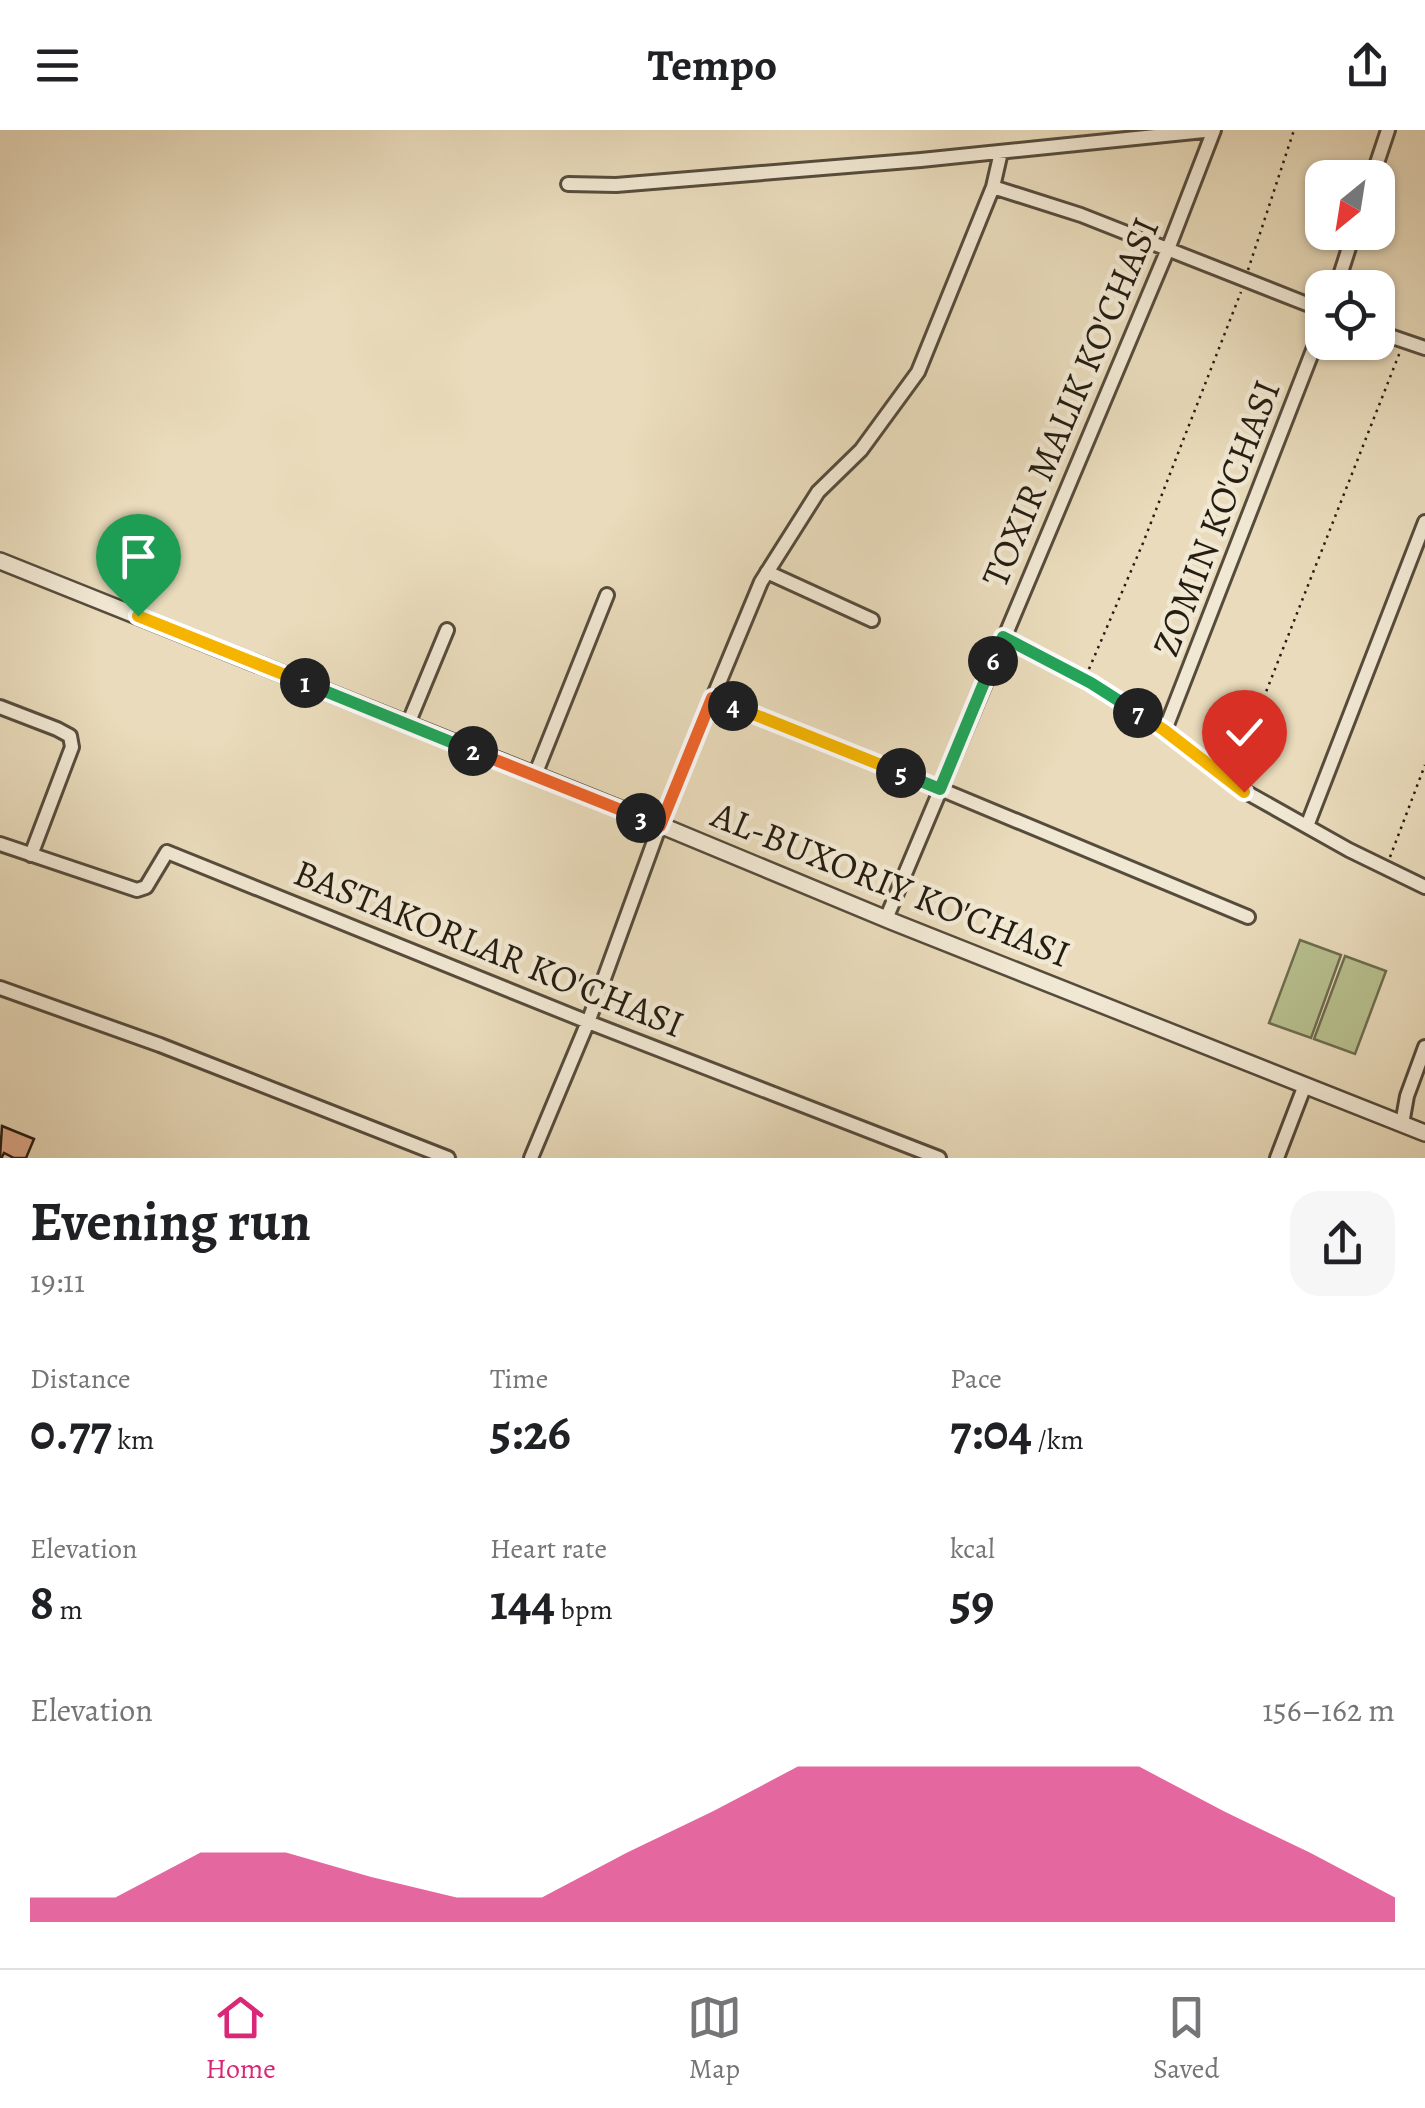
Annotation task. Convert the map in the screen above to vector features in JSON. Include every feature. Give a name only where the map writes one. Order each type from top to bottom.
[{"type":"street","points":[[568,184],[616,185],[1214,130]]},
{"type":"street","name":"TOXIR MALIK KO'CHASI","points":[[886,919],[1168,249],[1214,130]]},
{"type":"street","points":[[1378,160],[1388,130]]},
{"type":"street","points":[[531,1158],[588,1022],[660,826],[767,572],[818,492],[861,450],[918,372],[993,186],[1000,152]]},
{"type":"street","points":[[993,186],[1081,215],[1305,303]]},
{"type":"street","points":[[1395,338],[1425,348]]},
{"type":"street","name":"ZOMIN KO'CHASI","points":[[1164,730],[1309,360]]},
{"type":"street","points":[[1307,826],[1425,522]]},
{"type":"street","name":"AL-BUXORIY KO'CHASI","points":[[0,560],[1425,1133]]},
{"type":"street","points":[[767,572],[872,620]]},
{"type":"street","points":[[535,776],[607,595]]},
{"type":"street","points":[[408,724],[447,630]]},
{"type":"street","points":[[1003,637],[1085,680],[1164,730],[1244,792],[1425,887]]},
{"type":"street","points":[[712,698],[1248,917]]},
{"type":"street","points":[[0,707],[70,736],[72,746],[32,854]]},
{"type":"street","name":"BASTAKORLAR KO'CHASI","points":[[0,844],[138,890],[146,887],[167,852],[939,1158]]},
{"type":"street","points":[[0,988],[160,1045],[448,1158]]},
{"type":"street","points":[[1402,1124],[1406,1096],[1425,1046]]},
{"type":"street","points":[[1277,1158],[1305,1086]]},
{"type":"path","points":[[1085,680],[1245,280],[1294,130]]},
{"type":"path","points":[[1231,782],[1404,341]]},
{"type":"path","points":[[1386,868],[1425,765]]},
{"type":"green space","points":[[1300,940],[1341,955],[1311,1038],[1269,1023]]},
{"type":"green space","points":[[1345,956],[1386,971],[1355,1054],[1314,1039]]},
{"type":"building","points":[[2,1126],[34,1139],[26,1158],[4,1153],[0,1157]]},
{"type":"route","points":[[138,616],[660,826],[712,698],[940,789],[1003,637],[1091,683],[1164,730],[1244,792]]}]
